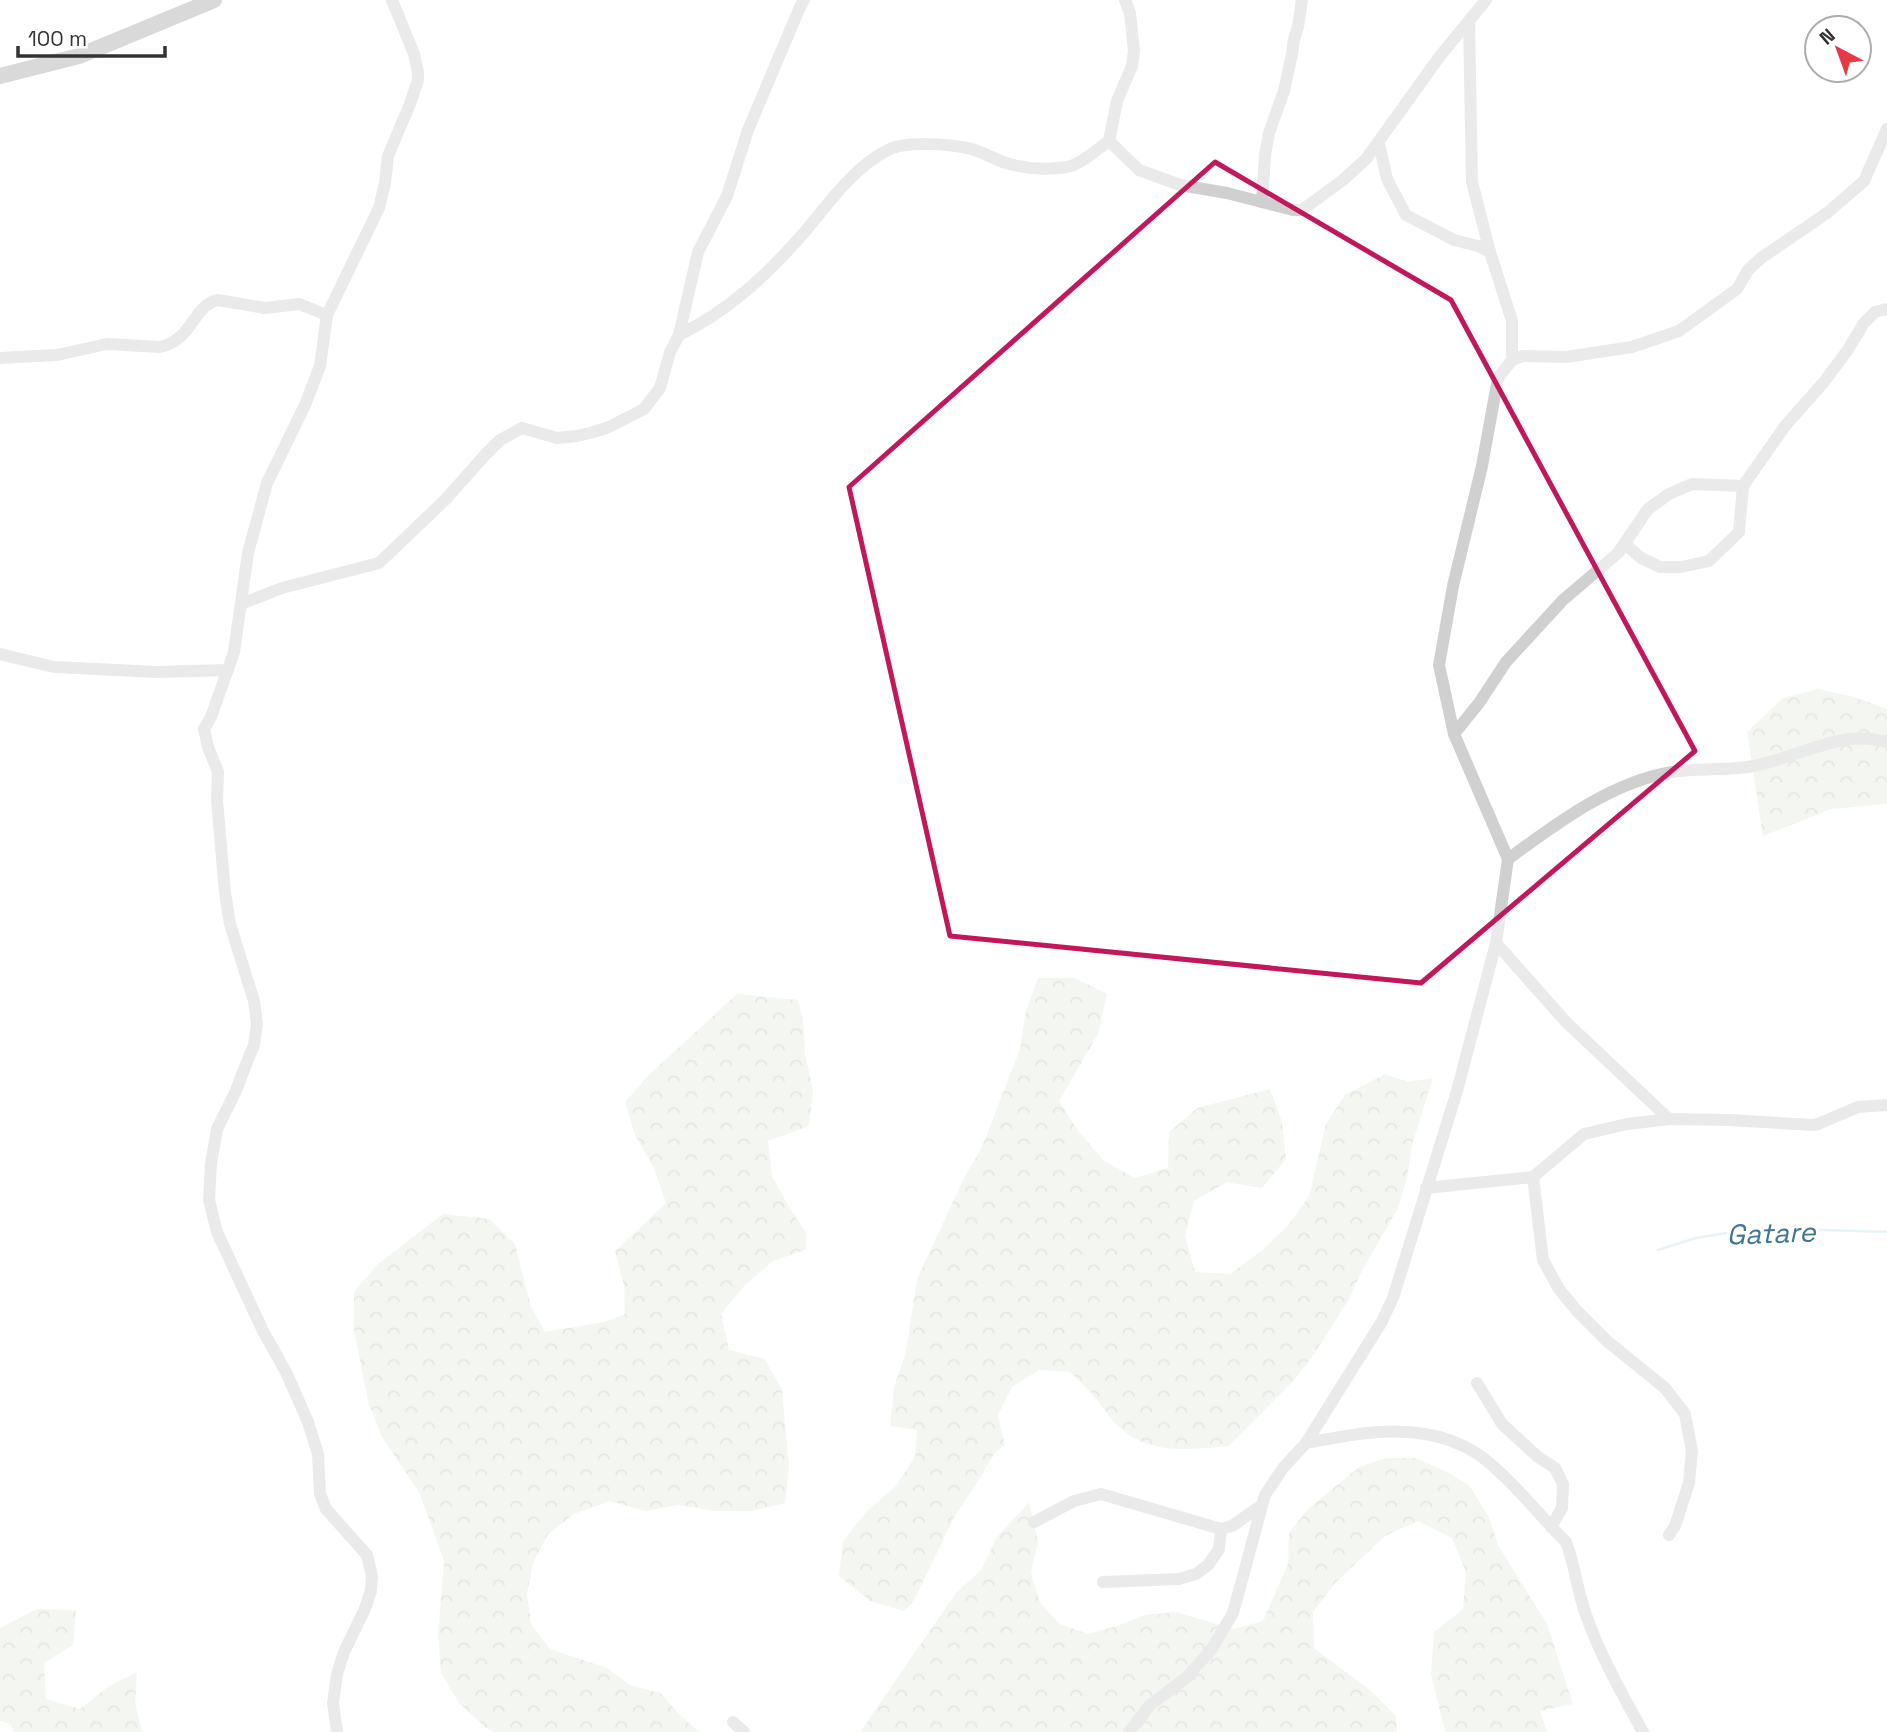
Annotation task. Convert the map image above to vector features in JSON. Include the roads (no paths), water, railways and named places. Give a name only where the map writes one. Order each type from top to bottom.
[{"type":"main road","points":[[0,76],[79,56],[214,0]]},
{"type":"street","points":[[337,1732],[333,1703],[337,1674],[344,1651],[371,1591],[372,1576],[367,1555],[326,1509],[320,1494],[318,1454],[308,1422],[217,1232],[209,1200],[217,1129],[246,1067],[254,1045],[257,1024],[254,1001],[230,924],[217,800],[218,772],[204,729],[211,717],[234,652],[248,553],[264,493],[320,366],[327,315],[379,208],[388,156],[418,80],[414,54],[393,0]]},
{"type":"street","points":[[242,604],[282,589],[379,563],[446,499],[500,440],[522,428],[557,438],[577,436],[609,427],[644,409],[660,388],[670,352],[680,335],[698,252],[727,196],[748,130],[804,0]]},
{"type":"street","points":[[680,335],[703,324],[731,305],[758,282],[801,236],[839,189],[889,149],[916,144],[968,148],[1008,164],[1052,169],[1076,164],[1109,141],[1117,101],[1132,66],[1134,51],[1130,13],[1125,0]]},
{"type":"street","points":[[1262,202],[1269,133],[1284,91],[1302,0]]},
{"type":"street","points":[[1109,141],[1139,170],[1180,185],[1302,210],[1366,159],[1440,56],[1486,0]]},
{"type":"street","points":[[1469,23],[1472,181],[1490,252],[1512,321],[1512,360]]},
{"type":"street","points":[[1129,1732],[1150,1705],[1187,1677],[1211,1650],[1233,1613],[1265,1495],[1283,1468],[1306,1443],[1381,1323],[1393,1298],[1457,1091],[1496,943],[1508,859],[1454,734],[1439,665],[1453,586],[1482,466],[1498,377],[1512,360],[1523,356],[1566,357],[1632,347],[1679,331],[1737,289],[1748,270],[1761,258],[1827,213],[1864,181],[1887,129]]},
{"type":"street","points":[[1379,143],[1387,179],[1406,215],[1454,240],[1490,252]]},
{"type":"street","points":[[0,358],[57,355],[107,344],[160,347],[168,345],[182,337],[204,307],[218,300],[265,308],[299,304],[327,315]]},
{"type":"street","points":[[1625,544],[1642,558],[1660,567],[1709,561],[1740,532],[1743,486],[1785,426],[1824,382],[1864,323],[1875,312],[1887,309]]},
{"type":"street","points":[[1454,734],[1479,703],[1506,662],[1563,600],[1618,553],[1648,509],[1692,484],[1743,486]]},
{"type":"street","points":[[0,654],[54,667],[157,672],[228,670]]},
{"type":"street","points":[[1508,859],[1564,818],[1632,782],[1672,772],[1762,765],[1852,738],[1887,741]]},
{"type":"street","points":[[1496,943],[1566,1022],[1669,1119]]},
{"type":"street","points":[[1426,1188],[1533,1177],[1584,1134],[1628,1124],[1669,1119],[1812,1125],[1858,1107],[1887,1105]]},
{"type":"street","points":[[1533,1177],[1543,1260],[1559,1289],[1607,1341],[1665,1388],[1685,1414],[1692,1451],[1689,1483],[1675,1526],[1668,1535]]},
{"type":"street","points":[[1477,1383],[1502,1424],[1538,1457],[1555,1468],[1563,1484],[1562,1508],[1551,1527]]},
{"type":"street","points":[[1306,1443],[1368,1432],[1425,1434],[1455,1441],[1483,1458],[1566,1542],[1587,1617],[1643,1732]]},
{"type":"street","points":[[1034,1522],[1074,1501],[1101,1494],[1221,1528],[1232,1526],[1262,1505]]},
{"type":"street","points":[[1103,1582],[1179,1579],[1196,1574],[1208,1565],[1219,1549],[1221,1528]]},
{"type":"street","points":[[733,1722],[744,1732]]},
{"type":"waterway","name":"Gatare","points":[[1658,1250],[1696,1238],[1758,1228],[1887,1232]]}]
